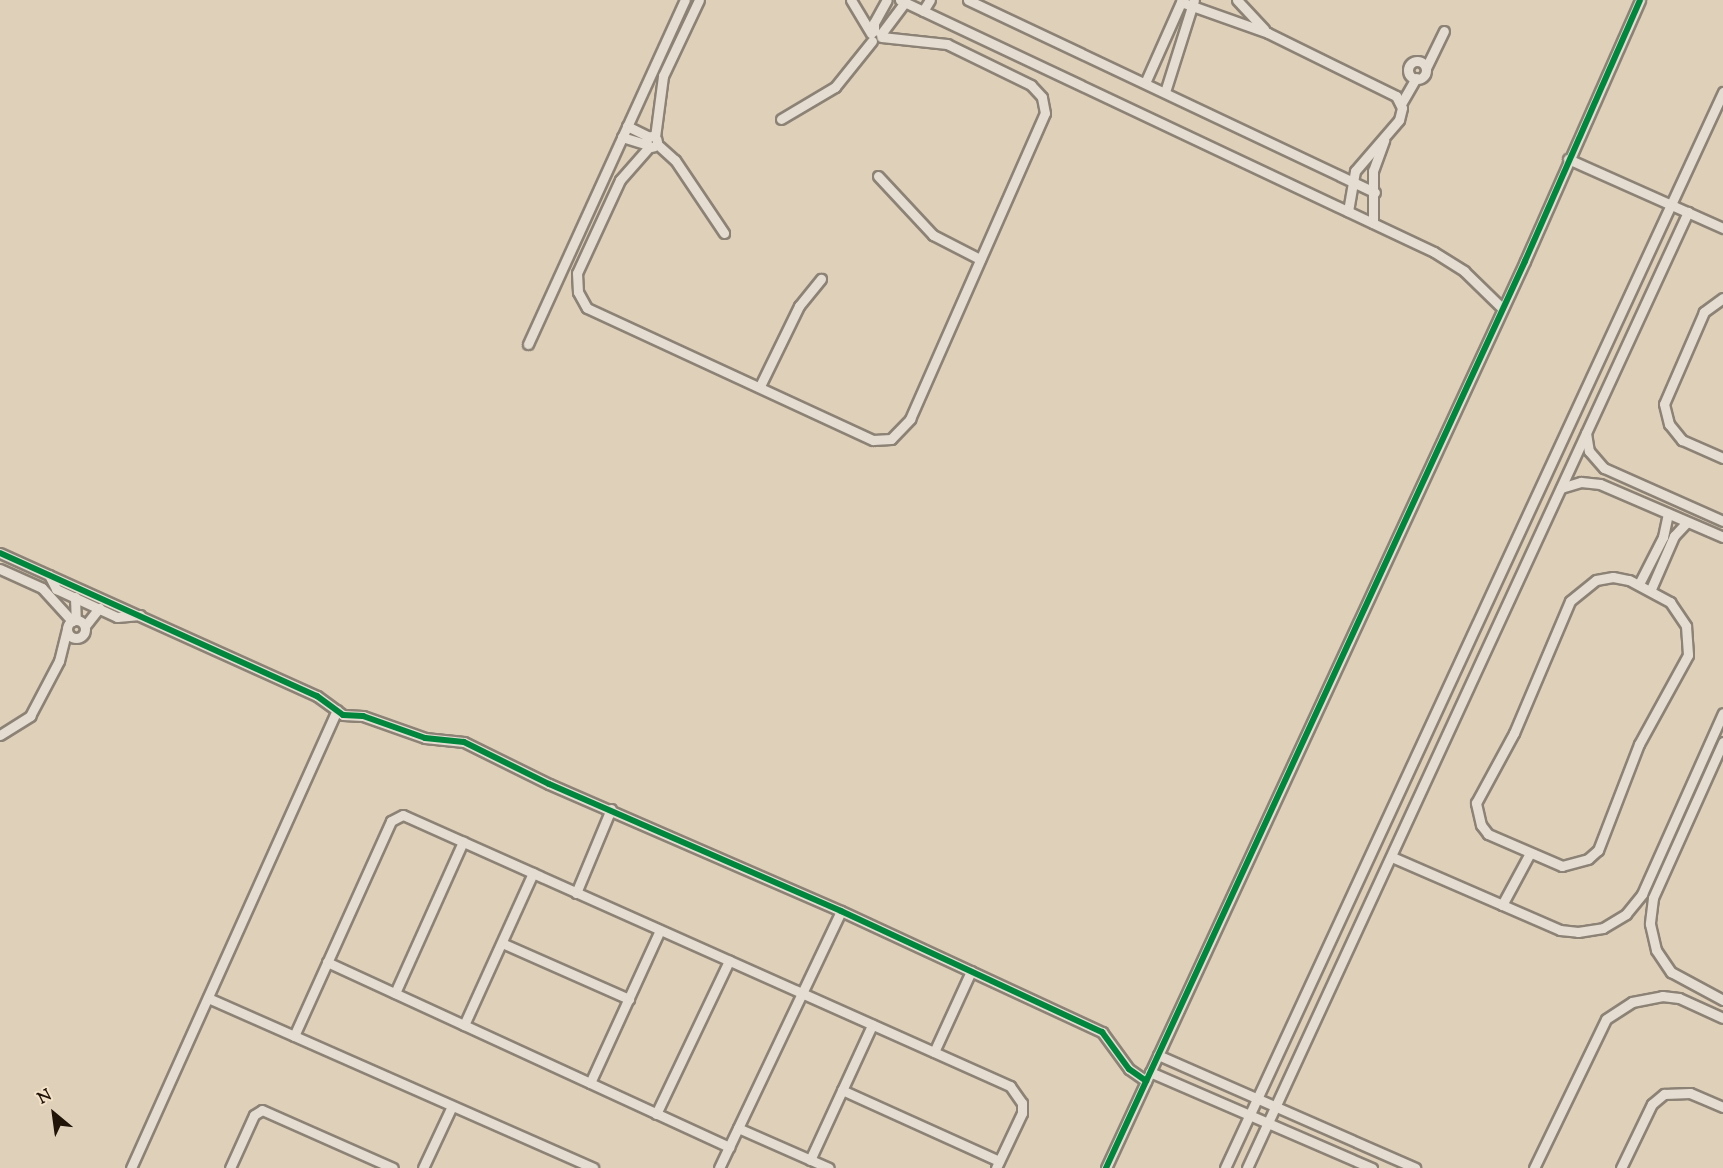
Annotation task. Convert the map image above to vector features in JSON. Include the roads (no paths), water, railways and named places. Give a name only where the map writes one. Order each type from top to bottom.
[{"type":"street","points":[[528,344],[685,0]]},
{"type":"street","points":[[699,0],[663,76],[652,142],[620,180],[582,263],[576,282],[582,300],[595,313],[760,386],[873,440],[900,435],[910,419],[1044,120],[1042,97],[1031,85],[947,44],[876,35],[850,0]]},
{"type":"street","points":[[876,35],[874,23],[887,0]]},
{"type":"street","points":[[923,11],[930,0]]},
{"type":"street","points":[[968,0],[1376,192]]},
{"type":"street","points":[[1237,0],[1268,33]]},
{"type":"street","points":[[1106,1168],[1502,308],[1640,0]]},
{"type":"street","points":[[781,119],[835,87],[903,1],[1449,261],[1478,282],[1502,308]]},
{"type":"street","points":[[1145,84],[1182,1],[1193,3],[1268,33],[1392,93],[1401,104]]},
{"type":"street","points":[[1165,92],[1193,3]]},
{"type":"street","points":[[1348,211],[1353,181],[1359,166],[1384,140],[1399,120],[1401,104],[1416,78],[1425,75],[1426,68],[1444,31]]},
{"type":"street","points":[[1416,78],[1410,75],[1410,65],[1419,61],[1426,68]]},
{"type":"street","points":[[1225,1168],[1723,92]]},
{"type":"street","points":[[627,126],[675,160],[724,232]]},
{"type":"street","points":[[622,137],[652,142]]},
{"type":"street","points":[[1373,223],[1376,192],[1373,171],[1384,140]]},
{"type":"street","points":[[1568,159],[1723,228]]},
{"type":"street","points":[[878,176],[933,235],[980,259]]},
{"type":"street","points":[[1247,1168],[1688,212]]},
{"type":"street","points":[[760,386],[800,306],[821,279]]},
{"type":"street","points":[[1723,298],[1704,312],[1664,404],[1669,424],[1682,440],[1723,458]]},
{"type":"street","points":[[1586,433],[1589,451],[1604,468],[1723,521]]},
{"type":"street","points":[[1560,488],[1594,483],[1723,537]]},
{"type":"street","points":[[1639,584],[1663,537],[1668,514]]},
{"type":"street","points":[[1651,589],[1674,536],[1687,522]]},
{"type":"street","points":[[0,553],[317,696],[346,716],[363,716],[425,738],[464,742],[841,911],[1102,1032],[1129,1068],[1249,1114],[1372,1168]]},
{"type":"street","points":[[0,569],[42,588],[71,623],[85,626]]},
{"type":"street","points":[[49,575],[56,589],[117,617],[140,615]]},
{"type":"street","points":[[1613,577],[1639,584],[1651,589],[1679,613],[1690,640],[1688,655],[1639,744],[1605,838],[1588,859],[1562,866],[1488,834],[1477,814],[1479,792],[1514,733],[1570,601],[1596,580],[1613,577]]},
{"type":"street","points":[[75,597],[70,636],[78,639],[84,634],[85,626],[99,608]]},
{"type":"street","points":[[0,735],[30,716],[59,660],[71,623]]},
{"type":"street","points":[[131,1168],[338,710]]},
{"type":"street","points":[[1392,857],[1569,932],[1604,928],[1626,914],[1642,894],[1723,713]]},
{"type":"street","points":[[1722,746],[1653,898],[1650,924],[1656,950],[1671,972],[1723,1000]]},
{"type":"street","points":[[576,894],[611,809]]},
{"type":"street","points":[[294,1036],[394,818],[403,815],[934,1052],[1017,1094],[1022,1113],[998,1164],[842,1090]]},
{"type":"street","points":[[395,993],[463,842]]},
{"type":"street","points":[[1502,905],[1530,853]]},
{"type":"street","points":[[464,1025],[533,873]]},
{"type":"street","points":[[719,1168],[841,911]]},
{"type":"street","points":[[590,1083],[660,930]]},
{"type":"street","points":[[502,943],[628,999]]},
{"type":"street","points":[[656,1114],[729,961]]},
{"type":"street","points":[[327,962],[729,1147]]},
{"type":"street","points":[[934,1052],[971,971]]},
{"type":"street","points":[[1534,1168],[1606,1019],[1632,1002],[1662,996],[1679,998],[1723,1018]]},
{"type":"street","points":[[208,998],[593,1168]]},
{"type":"street","points":[[810,1160],[872,1025]]},
{"type":"street","points":[[1158,1055],[1275,1106],[1394,1164],[1414,1168]]},
{"type":"street","points":[[1621,1168],[1652,1104],[1664,1094],[1690,1093],[1723,1107]]},
{"type":"street","points":[[423,1168],[452,1106]]},
{"type":"street","points":[[230,1168],[254,1116],[265,1110],[393,1168]]},
{"type":"street","points":[[738,1128],[829,1168]]}]
